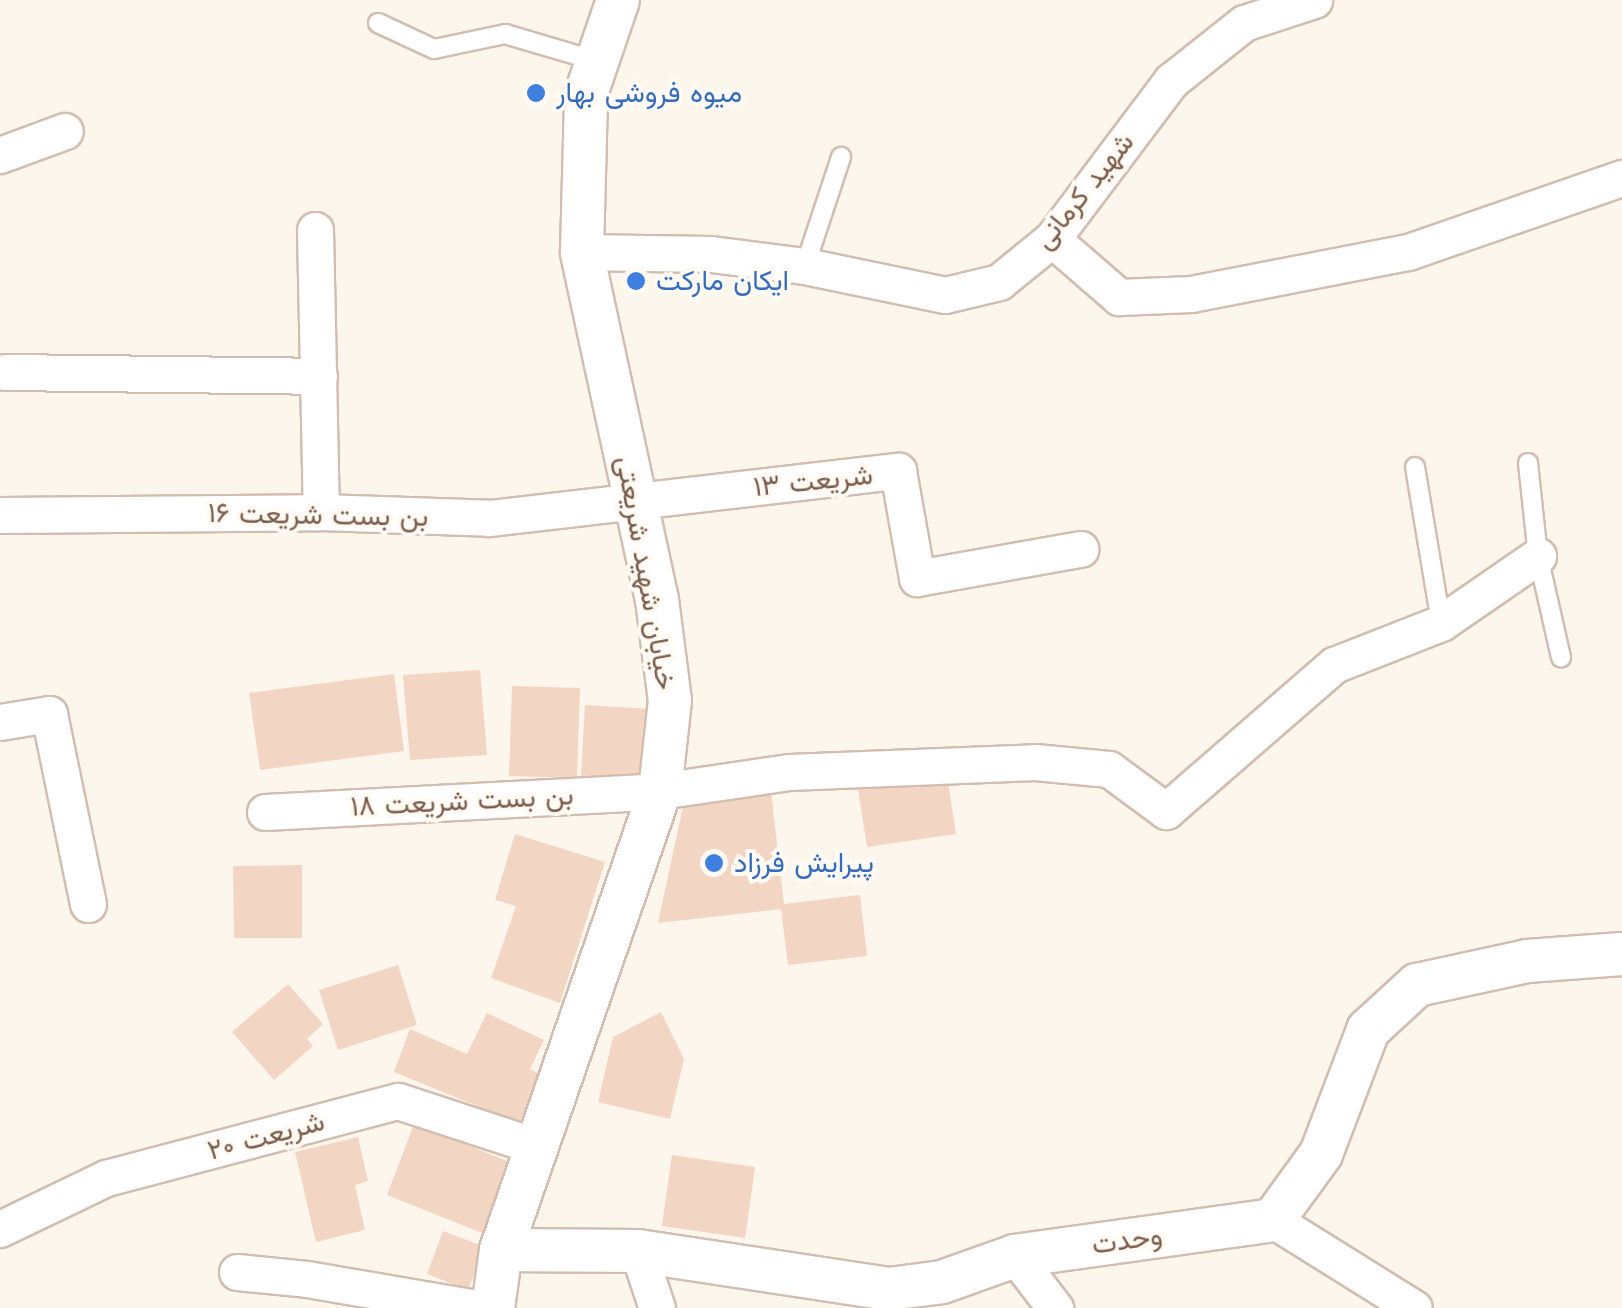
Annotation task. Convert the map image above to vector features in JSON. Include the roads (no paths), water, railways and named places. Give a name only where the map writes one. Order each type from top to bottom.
[{"type":"street","name":"خیابان شهید شریعتی","points":[[492,1308],[501,1250],[660,790],[670,700],[657,600],[582,252],[586,94],[618,0]]},
{"type":"street","name":"شهید کرمانی","points":[[582,252],[711,254],[805,266],[945,294],[998,282],[1052,239],[1171,81],[1244,23],[1314,0]]},
{"type":"street","points":[[0,155],[65,131]]},
{"type":"street","points":[[1052,239],[1119,297],[1190,294],[1408,252],[1622,178]]},
{"type":"street","points":[[315,230],[321,512]]},
{"type":"street","points":[[5,372],[319,376]]},
{"type":"street","name":"شریعت ۱۳","points":[[635,500],[898,472],[917,578],[1080,549]]},
{"type":"street","name":"بن بست شریعت ۱۶","points":[[0,515],[321,512],[489,518],[635,500]]},
{"type":"street","points":[[1441,622],[1538,556]]},
{"type":"street","name":"بن بست شریعت ۱۸","points":[[265,812],[660,790],[789,772],[1035,762],[1109,769],[1166,810],[1334,665],[1441,622]]},
{"type":"street","points":[[0,722],[50,714],[88,904]]},
{"type":"street","points":[[1414,1308],[1273,1220],[1321,1154],[1368,1030],[1417,985],[1528,960],[1622,954]]},
{"type":"street","name":"شریعت ۲۰","points":[[0,1229],[106,1178],[398,1101],[536,1146]]},
{"type":"street","name":"وحدت","points":[[501,1250],[638,1251],[889,1289],[942,1282],[1015,1256],[1273,1220]]},
{"type":"street","points":[[638,1251],[657,1308]]},
{"type":"street","points":[[1015,1256],[1055,1308]]},
{"type":"street","points":[[237,1272],[476,1308]]},
{"type":"lane","points":[[378,23],[434,49],[505,34],[597,61]]},
{"type":"lane","points":[[805,266],[842,157]]},
{"type":"lane","points":[[1528,463],[1538,556],[1560,657]]},
{"type":"lane","points":[[1414,467],[1441,622]]},
{"type":"place","name":"میوه فروشی بهار","points":[[536,93]]},
{"type":"place","name":"ایکان مارکت","points":[[636,281]]},
{"type":"place","name":"پیرایش فرزاد","points":[[714,863]]}]
